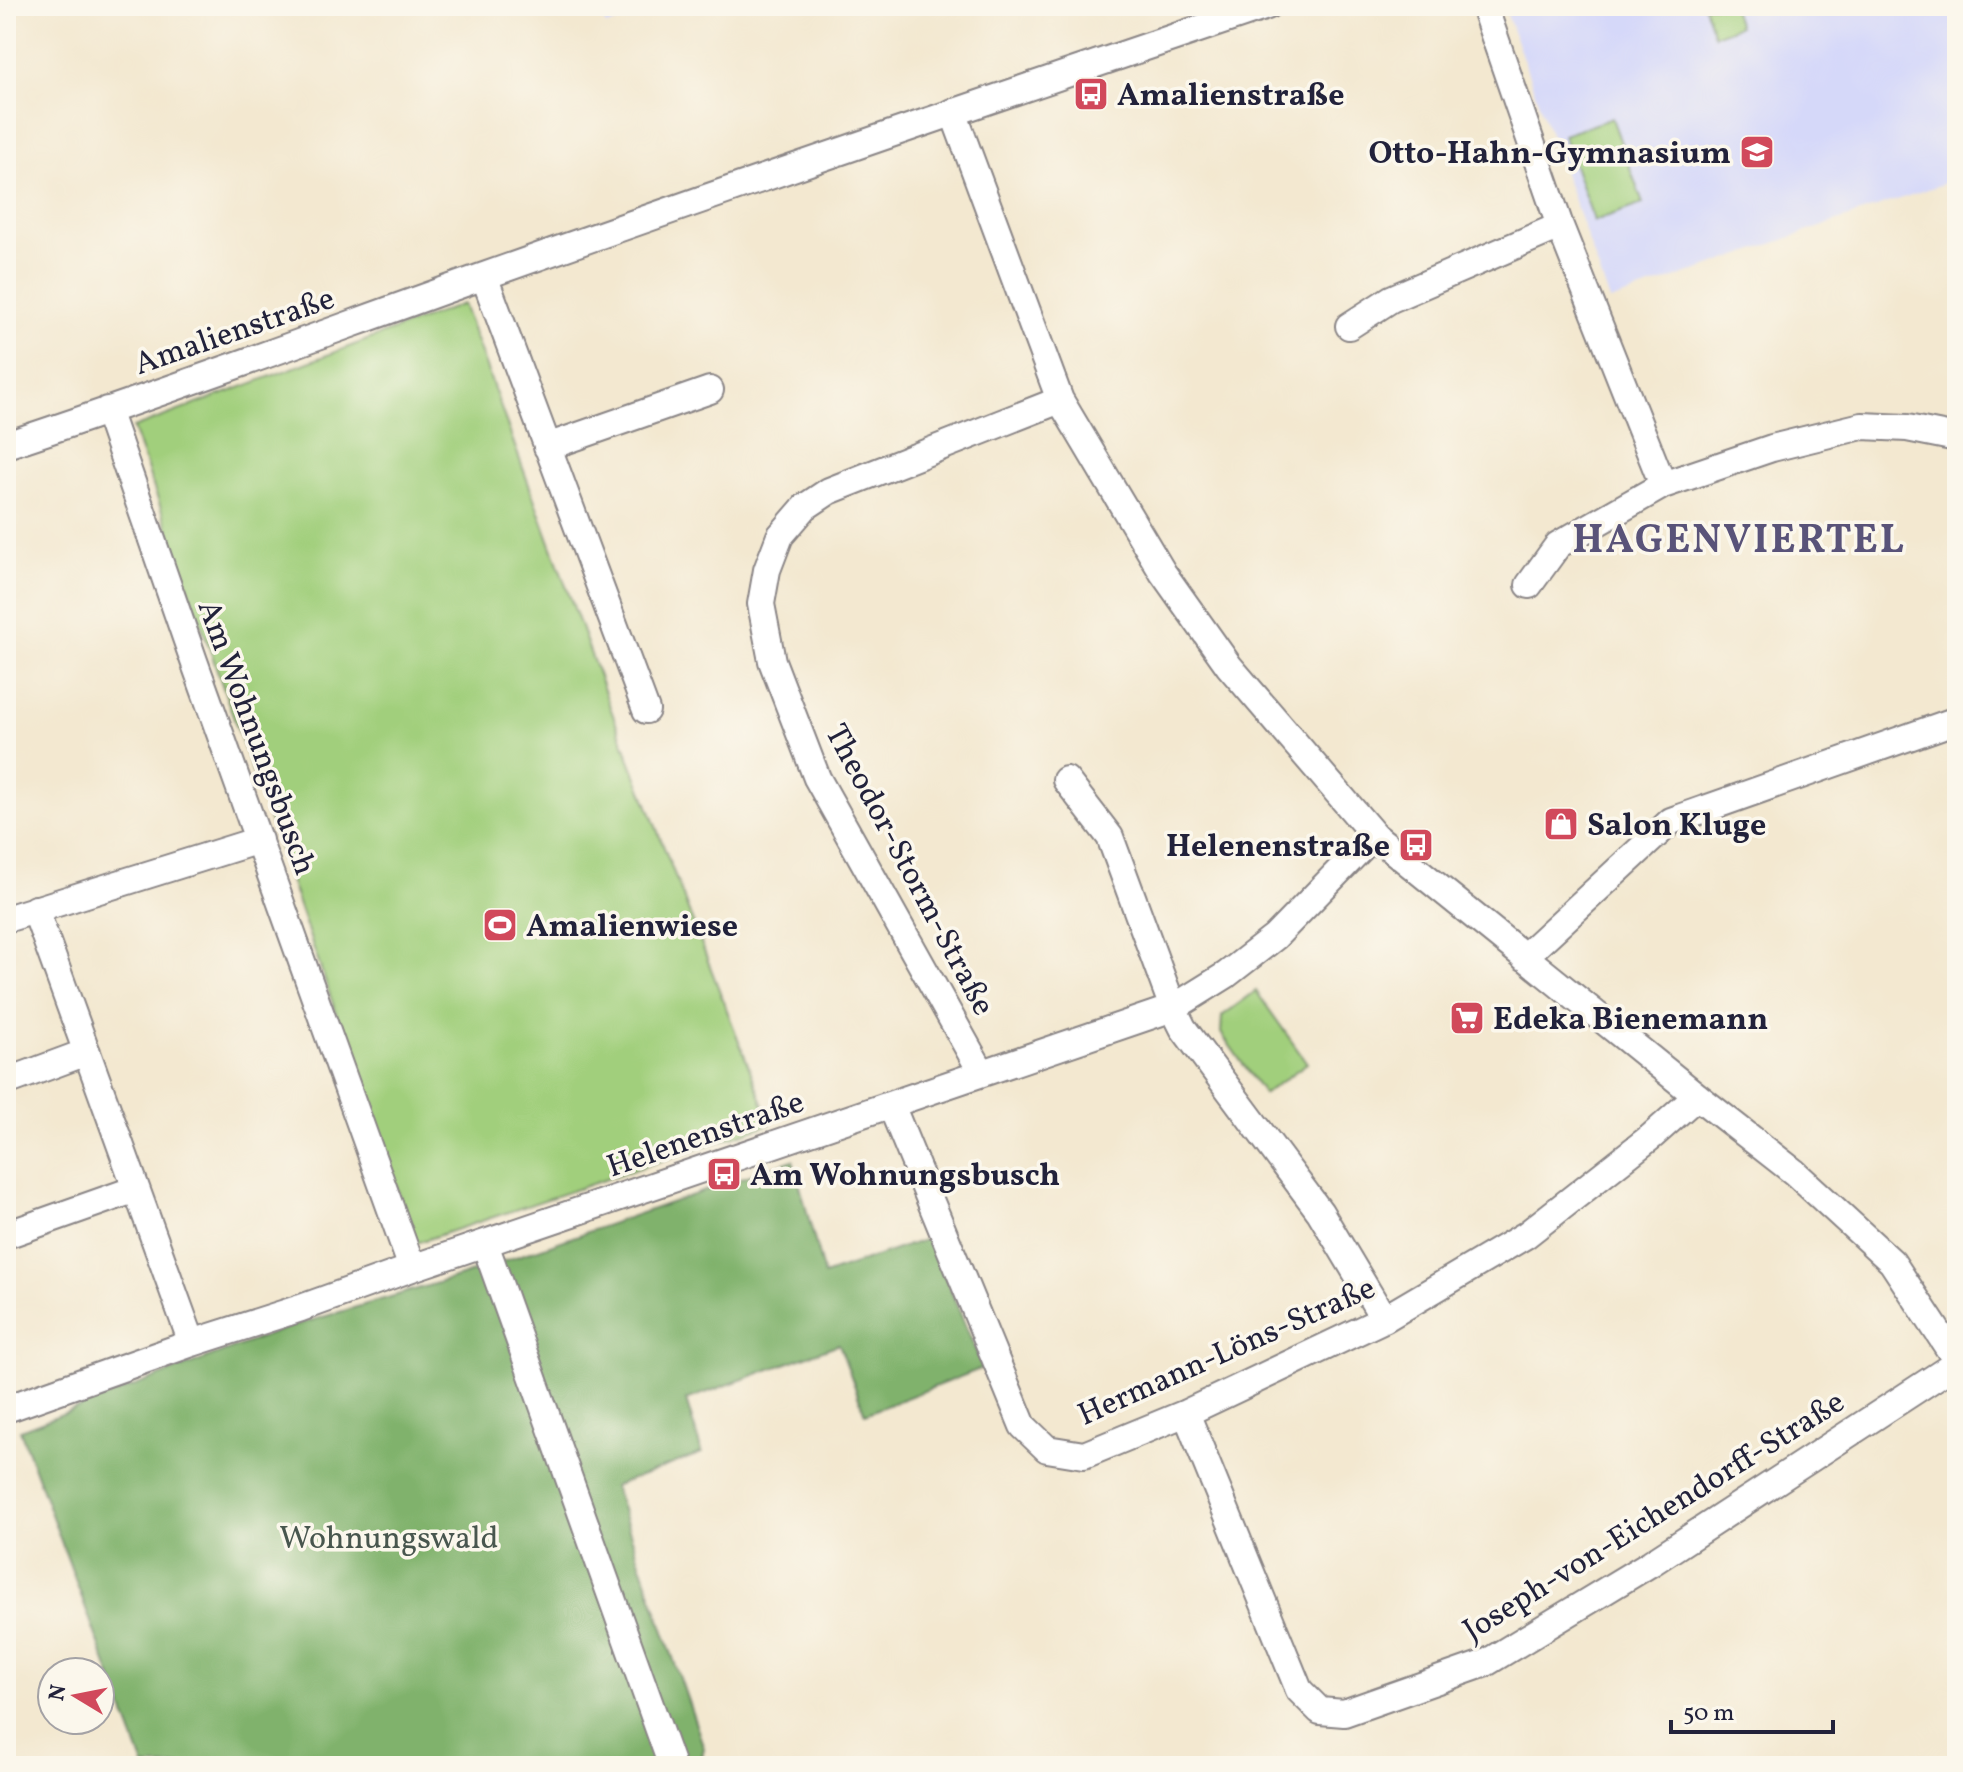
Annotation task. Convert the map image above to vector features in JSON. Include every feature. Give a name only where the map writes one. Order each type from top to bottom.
[{"type":"street","name":"Amalienstraße","points":[[6,445],[953,112],[1267,6]]},
{"type":"street","points":[[1484,6],[1560,226],[1663,485]]},
{"type":"street","points":[[953,112],[1060,400],[1163,573],[1229,666],[1374,835],[1794,1172],[1892,1262],[1957,1362]]},
{"type":"street","points":[[1349,326],[1391,299],[1560,226]]},
{"type":"street","points":[[484,276],[646,710]]},
{"type":"street","points":[[547,447],[710,390]]},
{"type":"street","name":"Theodor-Storm-Straße","points":[[982,1073],[817,778],[772,661],[761,604],[767,570],[780,536],[805,507],[829,491],[1060,400]]},
{"type":"street","name":"Am Wohnungsbusch","points":[[107,410],[412,1268]]},
{"type":"street","points":[[1529,585],[1558,545],[1663,485],[1772,448],[1862,426],[1907,428],[1957,438]]},
{"type":"street","points":[[1524,957],[1671,821],[1957,720]]},
{"type":"street","points":[[1066,780],[1110,837],[1183,1028],[1320,1212],[1384,1319]]},
{"type":"street","name":"Helenenstraße","points":[[6,1409],[1173,1008],[1226,975],[1275,937],[1374,835]]},
{"type":"street","points":[[6,919],[259,840]]},
{"type":"street","points":[[35,909],[192,1343]]},
{"type":"street","points":[[6,1082],[87,1052]]},
{"type":"street","name":"Hermann-Löns-Straße","points":[[891,1105],[1023,1426],[1047,1449],[1084,1455],[1186,1413],[1384,1319],[1526,1235],[1652,1136],[1697,1096]]},
{"type":"street","points":[[6,1235],[136,1189]]},
{"type":"street","points":[[485,1244],[672,1766]]},
{"type":"street","name":"Joseph-von-Eichendorff-Straße","points":[[1186,1413],[1299,1690],[1320,1711],[1344,1713],[1486,1663],[1651,1563],[1957,1362]]},
{"type":"shaded area","points":[[599,6],[662,6],[606,26]]},
{"type":"shaded area","name":"Otto-Hahn-Gymnasium","points":[[1504,6],[1957,6],[1957,204],[1948,182],[1610,301]]},
{"type":"green space","points":[[1704,6],[1741,6],[1733,9],[1739,26],[1714,35]]},
{"type":"green space","points":[[1612,118],[1643,204],[1594,221],[1563,135]]},
{"type":"green space","name":"Amalienwiese","points":[[463,304],[617,726],[771,1124],[416,1243],[133,428]]},
{"type":"green space","points":[[1256,991],[1307,1063],[1264,1094],[1221,1033],[1222,1016]]},
{"type":"green space","name":"Wohnungswald","points":[[793,1160],[824,1275],[929,1238],[983,1368],[865,1414],[839,1344],[686,1400],[702,1453],[614,1486],[704,1748],[700,1766],[144,1766],[116,1690],[116,1656],[103,1656],[20,1430],[286,1328],[461,1276]]},
{"type":"railway","points":[[6,14],[18,6]]},
{"type":"place","name":"Amalienstraße","points":[[1091,94]]},
{"type":"place","name":"Otto-Hahn-Gymnasium","points":[[1757,152]]},
{"type":"place","name":"Salon Kluge","points":[[1561,824]]},
{"type":"place","name":"Helenenstraße","points":[[1416,845]]},
{"type":"place","name":"Amalienwiese","points":[[500,925]]},
{"type":"place","name":"Edeka Bienemann","points":[[1467,1018]]},
{"type":"place","name":"Am Wohnungsbusch","points":[[724,1174]]},
{"type":"district","name":"HAGENVIERTEL","points":[[1739,538]]}]
